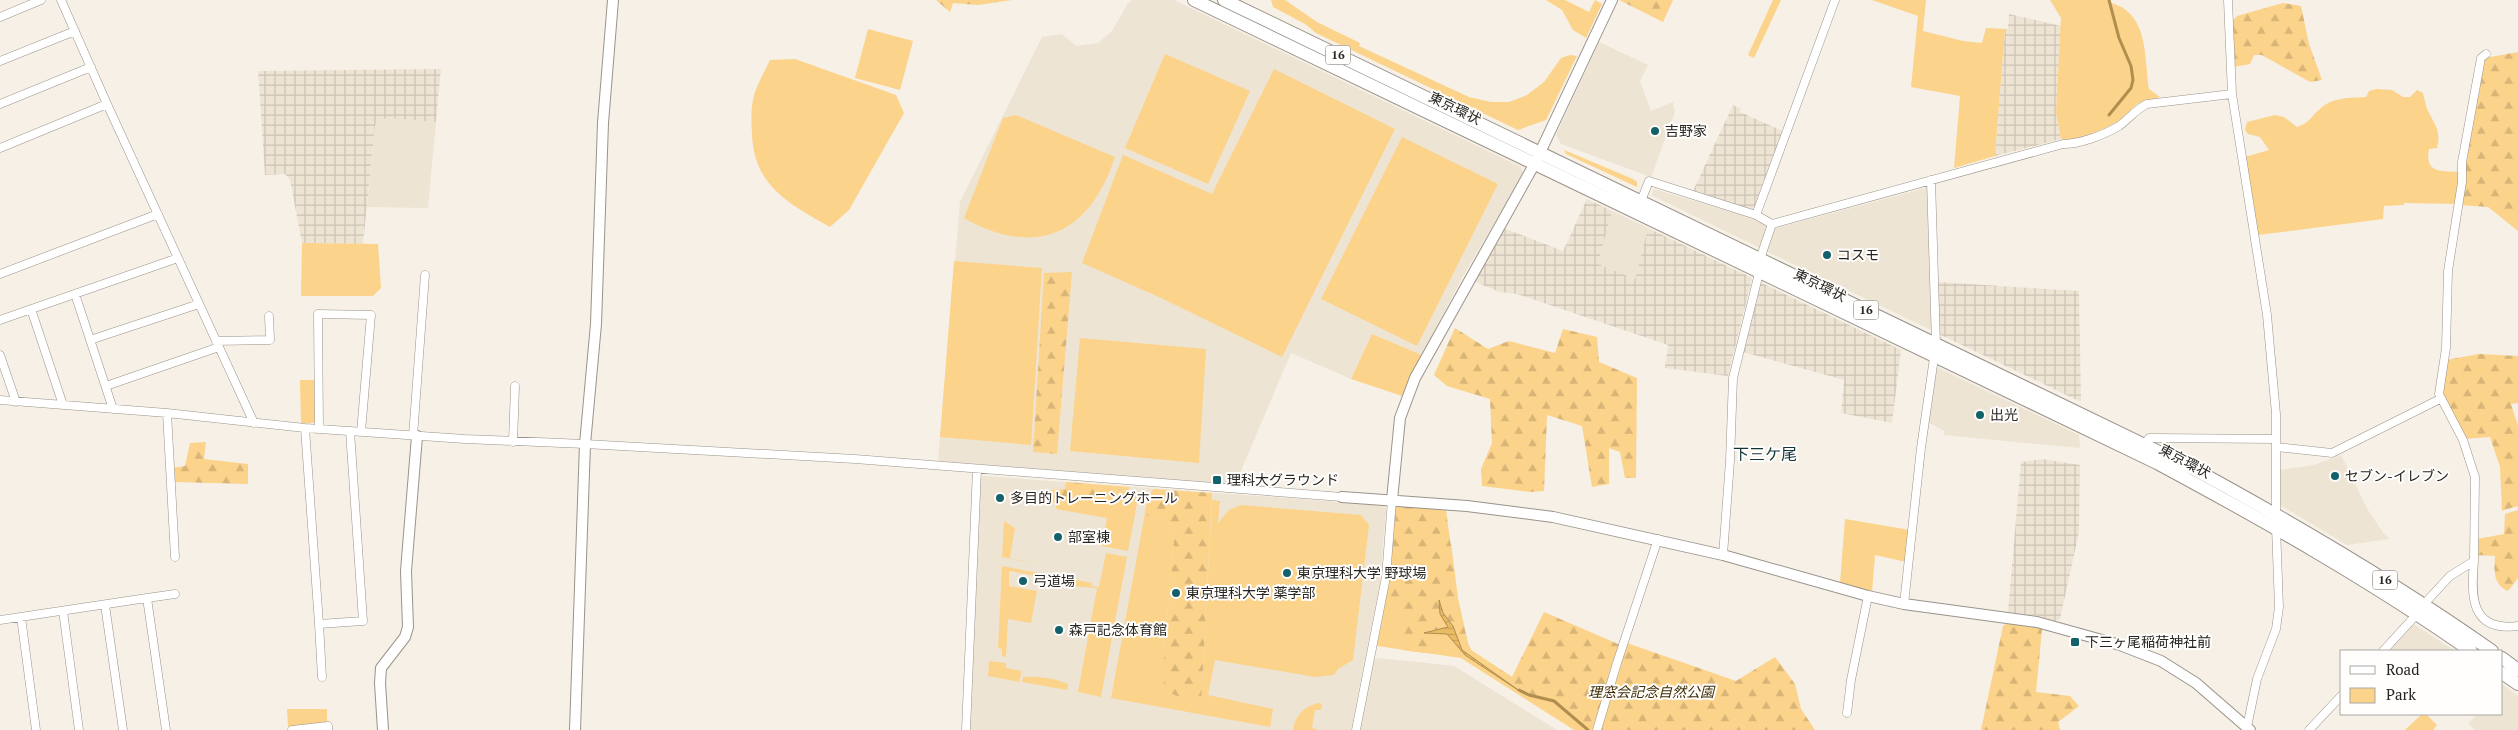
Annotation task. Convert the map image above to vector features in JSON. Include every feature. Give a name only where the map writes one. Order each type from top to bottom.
[{"type":"highway","name":"東京環状","points":[[1194,0],[1239,9]]},
{"type":"highway","name":"東京環状","points":[[1224,0],[1537,157],[1759,273],[2145,444],[2276,514],[2421,609],[2470,650]]},
{"type":"highway","name":"東京環状","points":[[1537,157],[1640,201],[1760,259],[2157,463],[2276,527],[2490,650]]},
{"type":"highway","points":[[2503,659],[2518,670]]},
{"type":"highway","points":[[2503,673],[2518,684]]},
{"type":"street","points":[[0,17],[41,0]]},
{"type":"street","points":[[61,0],[106,104],[254,423]]},
{"type":"street","points":[[576,730],[585,444],[596,324],[603,123],[613,0]]},
{"type":"street","points":[[1356,730],[1386,577],[1400,418],[1415,378],[1537,157],[1612,0]]},
{"type":"street","points":[[1756,215],[1835,0]]},
{"type":"street","points":[[2228,0],[2232,94],[2267,315],[2276,443],[2276,527],[2279,607],[2276,629],[2257,679],[2248,728]]},
{"type":"street","points":[[0,61],[75,31]]},
{"type":"street","points":[[2486,54],[2481,58],[2454,218],[2448,271],[2446,348],[2439,394],[2463,440],[2475,477],[2472,597],[2481,616],[2502,627],[2518,626]]},
{"type":"street","points":[[0,104],[91,67]]},
{"type":"street","points":[[1640,201],[1649,181],[1756,215],[1772,224],[2080,141],[2120,125],[2138,108],[2147,104],[2232,94]]},
{"type":"street","points":[[0,148],[106,104]]},
{"type":"street","points":[[1904,604],[1921,448],[1935,350],[1931,180]]},
{"type":"street","points":[[0,274],[158,214]]},
{"type":"street","points":[[1723,555],[1730,461],[1733,378],[1759,273],[1760,259],[1772,224]]},
{"type":"street","points":[[0,320],[178,258]]},
{"type":"street","points":[[383,730],[381,668],[405,637],[408,627],[406,571],[424,275]]},
{"type":"street","points":[[75,294],[113,409]]},
{"type":"street","points":[[90,340],[199,304]]},
{"type":"street","points":[[31,309],[63,405]]},
{"type":"street","points":[[319,429],[318,314],[371,315],[362,432]]},
{"type":"street","points":[[106,386],[218,344],[270,340],[269,316]]},
{"type":"street","points":[[0,354],[16,402]]},
{"type":"street","points":[[512,442],[516,386]]},
{"type":"street","points":[[2145,444],[2149,438],[2276,443],[2332,453],[2440,399]]},
{"type":"street","points":[[0,400],[167,413],[305,428],[415,436],[855,459],[1466,506],[1553,517],[1723,555],[1868,596],[1904,604],[2037,622],[2120,645],[2179,670],[2219,701],[2248,728]]},
{"type":"street","points":[[167,413],[175,557]]},
{"type":"street","points":[[305,428],[322,677]]},
{"type":"street","points":[[319,624],[364,621],[350,431]]},
{"type":"street","points":[[966,730],[977,469]]},
{"type":"street","points":[[1597,730],[1658,539]]},
{"type":"street","points":[[2384,650],[2450,576],[2474,561]]},
{"type":"street","points":[[0,620],[175,594]]},
{"type":"street","points":[[1847,713],[1851,680],[1868,596]]},
{"type":"street","points":[[147,598],[166,730]]},
{"type":"street","points":[[105,604],[123,730]]},
{"type":"street","points":[[63,611],[79,730]]},
{"type":"street","points":[[21,617],[36,730]]},
{"type":"street","points":[[2309,730],[2340,697]]},
{"type":"street","points":[[292,730],[328,726],[328,730]]},
{"type":"shaded area","points":[[1132,0],[1174,0],[1521,167],[1523,174],[1463,276],[1422,355],[1372,334],[1351,379],[1291,353],[1235,485],[938,461],[960,202],[1042,37],[1062,34],[1076,46],[1098,43],[1112,31],[1128,3]]},
{"type":"shaded area","points":[[2009,14],[2061,26],[2056,112],[2061,139],[1995,156],[2005,29],[2008,29]]},
{"type":"shaded area","points":[[1599,42],[1648,65],[1640,81],[1651,111],[1673,102],[1675,112],[1651,177],[1561,144],[1556,135]]},
{"type":"shaded area","points":[[441,69],[436,122],[386,118],[375,125],[363,244],[302,243],[290,180],[285,174],[265,175],[258,71]]},
{"type":"shaded area","points":[[1733,105],[1741,109],[1740,112],[1783,131],[1755,211],[1693,191]]},
{"type":"shaded area","points":[[386,118],[436,122],[428,208],[367,207],[375,125]]},
{"type":"shaded area","points":[[1654,189],[1762,221],[1767,226],[1760,248],[1651,195]]},
{"type":"shaded area","points":[[1928,189],[1933,331],[1766,251],[1772,232],[1776,228]]},
{"type":"shaded area","points":[[1587,199],[1612,211],[1598,264],[1635,279],[1648,228],[1752,278],[1728,376],[1665,368],[1668,345],[1517,294],[1500,292],[1473,281],[1503,228],[1563,251]]},
{"type":"shaded area","points":[[1612,211],[1648,228],[1635,279],[1598,264]]},
{"type":"shaded area","points":[[1760,282],[1901,350],[1892,423],[1841,413],[1844,380],[1743,352]]},
{"type":"shaded area","points":[[1938,282],[2079,291],[2081,402],[1939,334]]},
{"type":"shaded area","points":[[1934,366],[2079,435],[2080,448],[1943,435],[1945,431],[1927,422]]},
{"type":"shaded area","points":[[2341,455],[2368,510],[2384,534],[2390,539],[2347,545],[2280,505],[2280,470],[2314,465]]},
{"type":"shaded area","points":[[2042,459],[2080,465],[2079,532],[2060,619],[2055,621],[2040,616],[2008,612],[2021,462]]},
{"type":"shaded area","name":"東京理科大学 薬学部","points":[[983,476],[1383,505],[1386,508],[1380,582],[1351,730],[968,730],[979,480]]},
{"type":"shaded area","points":[[1439,600],[1443,613],[1453,626],[1462,650],[1521,692],[1465,655],[1447,634],[1424,633],[1448,627],[1440,614]]},
{"type":"shaded area","points":[[2412,623],[2453,650],[2388,650]]},
{"type":"shaded area","points":[[1379,658],[1454,666],[1557,730],[1360,730],[1374,660]]},
{"type":"shaded area","points":[[2503,685],[2518,696],[2518,730],[2475,730],[2468,723],[2477,715],[2503,715]]},
{"type":"green space","points":[[936,0],[1012,0],[978,5],[953,3],[950,12]]},
{"type":"green space","points":[[1271,0],[1285,0],[1317,22],[1360,43],[1359,46],[1469,97],[1491,102],[1509,102],[1527,95],[1544,82],[1561,58],[1570,55],[1577,56],[1546,120],[1518,130],[1316,33],[1305,24],[1273,7]]},
{"type":"green space","points":[[1546,0],[1565,0],[1589,12],[1595,0],[1602,4],[1586,38],[1573,30],[1562,10]]},
{"type":"green space","points":[[1619,0],[1673,0],[1663,22]]},
{"type":"green space","points":[[1773,0],[1781,0],[1754,58],[1748,55]]},
{"type":"green space","points":[[1872,0],[1926,0],[1923,31],[1963,41],[1982,43],[1986,28],[2005,29],[1995,156],[1954,168],[1960,96],[1911,87],[1918,16]]},
{"type":"green space","points":[[2050,0],[2110,0],[2124,9],[2133,17],[2143,38],[2149,89],[2160,97],[2137,104],[2118,122],[2101,130],[2071,141],[2061,139],[2056,112],[2061,18]]},
{"type":"green space","points":[[2283,3],[2301,6],[2309,44],[2322,80],[2310,82],[2262,55],[2254,55],[2250,64],[2234,67],[2232,22],[2237,16]]},
{"type":"green space","points":[[868,29],[913,41],[900,90],[855,78]]},
{"type":"green space","points":[[2518,52],[2518,231],[2488,207],[2459,205],[2473,101],[2485,58]]},
{"type":"green space","points":[[1165,54],[1250,91],[1208,184],[1125,148]]},
{"type":"green space","points":[[795,59],[896,95],[904,113],[849,210],[830,227],[801,210],[776,191],[766,180],[754,151],[751,114],[757,86],[770,60]]},
{"type":"green space","points":[[1274,69],[1395,129],[1282,357],[1161,298],[1082,263],[1123,155],[1212,194]]},
{"type":"green space","points":[[2376,89],[2392,90],[2403,97],[2410,97],[2417,90],[2423,93],[2427,109],[2438,134],[2437,148],[2429,149],[2429,163],[2436,170],[2460,172],[2456,204],[2404,203],[2404,205],[2384,206],[2383,219],[2258,235],[2245,157],[2269,150],[2260,137],[2248,134],[2245,130],[2247,122],[2275,115],[2284,117],[2297,127],[2308,121],[2326,104],[2342,99],[2366,97],[2369,91]]},
{"type":"green space","points":[[1016,115],[1115,157],[1104,183],[1091,205],[1075,221],[1057,232],[1037,237],[1014,237],[990,230],[964,218],[1003,118]]},
{"type":"green space","points":[[1402,137],[1498,184],[1417,346],[1321,299]]},
{"type":"green space","points":[[1564,150],[1633,179],[1637,182],[1637,187],[1566,154]]},
{"type":"green space","points":[[302,243],[378,244],[381,288],[373,296],[301,296]]},
{"type":"green space","points":[[954,261],[1042,268],[1031,445],[940,437]]},
{"type":"green space","points":[[1072,272],[1057,454],[1033,452],[1044,273]]},
{"type":"green space","points":[[1455,328],[1488,349],[1509,341],[1555,353],[1563,329],[1597,337],[1599,362],[1637,378],[1636,478],[1625,478],[1620,452],[1609,448],[1609,484],[1592,487],[1582,426],[1547,415],[1544,491],[1530,492],[1482,486],[1481,469],[1492,443],[1490,399],[1447,386],[1434,375]]},
{"type":"green space","points":[[1372,334],[1422,355],[1402,396],[1351,379]]},
{"type":"green space","points":[[1080,338],[1206,349],[1199,463],[1070,451]]},
{"type":"green space","points":[[2479,354],[2518,356],[2518,403],[2511,404],[2518,426],[2518,506],[2502,511],[2500,467],[2490,437],[2464,439],[2441,394],[2446,360]]},
{"type":"green space","points":[[300,380],[315,380],[315,421],[313,423],[301,423]]},
{"type":"green space","points":[[206,442],[204,459],[248,464],[248,484],[174,482],[173,468],[185,466],[190,443]]},
{"type":"green space","points":[[1066,482],[1129,487],[1129,491],[1115,490],[1109,503],[1052,502],[1052,490],[1065,489]]},
{"type":"green space","points":[[1154,489],[1212,493],[1201,705],[1164,691],[1164,649],[1175,531],[1165,518],[1153,520],[1145,513],[1148,495]]},
{"type":"green space","points":[[1115,490],[1139,493],[1128,551],[1102,546],[1107,518],[1056,509],[1056,504],[1052,502],[1089,501]]},
{"type":"green space","name":"東京理科大学 野球場","points":[[1212,500],[1220,501],[1218,523],[1229,510],[1241,505],[1361,515],[1369,525],[1353,660],[1338,669],[1334,675],[1315,677],[1215,660],[1208,695],[1273,709],[1270,727],[1111,698],[1145,513],[1153,520],[1165,518],[1175,531],[1164,649],[1164,691],[1201,704]]},
{"type":"green space","points":[[1395,506],[1446,510],[1458,599],[1468,644],[1471,650],[1512,677],[1544,612],[1625,647],[1627,643],[1736,681],[1775,657],[1795,684],[1801,709],[1815,730],[1589,730],[1554,700],[1533,696],[1521,691],[1465,653],[1453,626],[1443,613],[1440,614],[1448,628],[1426,631],[1431,634],[1445,633],[1450,636],[1424,653],[1402,650],[1406,625],[1389,593]]},
{"type":"green space","points":[[2518,510],[2518,578],[2508,591],[2497,581],[2495,556],[2476,555],[2477,539],[2504,534],[2505,514]]},
{"type":"green space","points":[[1845,519],[1910,530],[1906,562],[1875,555],[1872,592],[1840,583]]},
{"type":"green space","points":[[1004,521],[1015,528],[1010,558],[1039,564],[1002,557]]},
{"type":"green space","name":"理窓会記念自然公園","points":[[1451,543],[1458,599],[1471,650],[1515,679],[1540,688],[1600,730],[1574,730],[1461,658],[1377,646],[1391,571]]},
{"type":"green space","points":[[1106,553],[1127,557],[1101,697],[1078,692],[1097,588],[1073,586],[1043,578],[1044,574],[1092,583],[1091,586],[1099,587]]},
{"type":"green space","points":[[1002,566],[1038,573],[1038,576],[1009,571],[1009,586],[1037,591],[1031,623],[1008,619],[1006,657],[1002,656],[1002,649],[998,648]]},
{"type":"green space","points":[[2007,623],[2042,629],[2036,692],[2070,696],[2079,706],[2058,722],[2060,730],[1981,730],[2003,626]]},
{"type":"green space","points":[[989,661],[1006,663],[1006,668],[1022,671],[1019,682],[988,676]]},
{"type":"green space","points":[[1023,677],[1057,680],[1068,684],[1067,690],[1022,682]]},
{"type":"green space","points":[[1318,703],[1322,704],[1321,710],[1315,710],[1312,727],[1317,730],[1293,730],[1301,712]]},
{"type":"green space","points":[[287,709],[327,709],[327,723],[288,727]]},
{"type":"green space","points":[[2421,715],[2427,715],[2437,725],[2433,730],[2405,730]]},
{"type":"waterway","points":[[2109,0],[2119,38],[2131,66],[2133,80],[2131,88],[2109,115]]},
{"type":"waterway","points":[[1519,690],[1529,695],[1554,701],[1588,730]]},
{"type":"place","name":"吉野家","points":[[1655,131]]},
{"type":"place","name":"コスモ","points":[[1827,255]]},
{"type":"place","name":"出光","points":[[1980,415]]},
{"type":"place","name":"セブン-イレブン","points":[[2335,476]]},
{"type":"place","name":"理科大グラウンド","points":[[1217,480]]},
{"type":"place","name":"多目的トレーニングホール","points":[[1000,498]]},
{"type":"place","name":"部室棟","points":[[1058,537]]},
{"type":"place","name":"東京理科大学 野球場","points":[[1287,573]]},
{"type":"place","name":"弓道場","points":[[1023,581]]},
{"type":"place","name":"東京理科大学 薬学部","points":[[1176,593]]},
{"type":"place","name":"森戸記念体育館","points":[[1059,630]]},
{"type":"place","name":"下三ヶ尾稲荷神社前","points":[[2075,642]]},
{"type":"district","name":"下三ケ尾","points":[[1765,454]]}]
